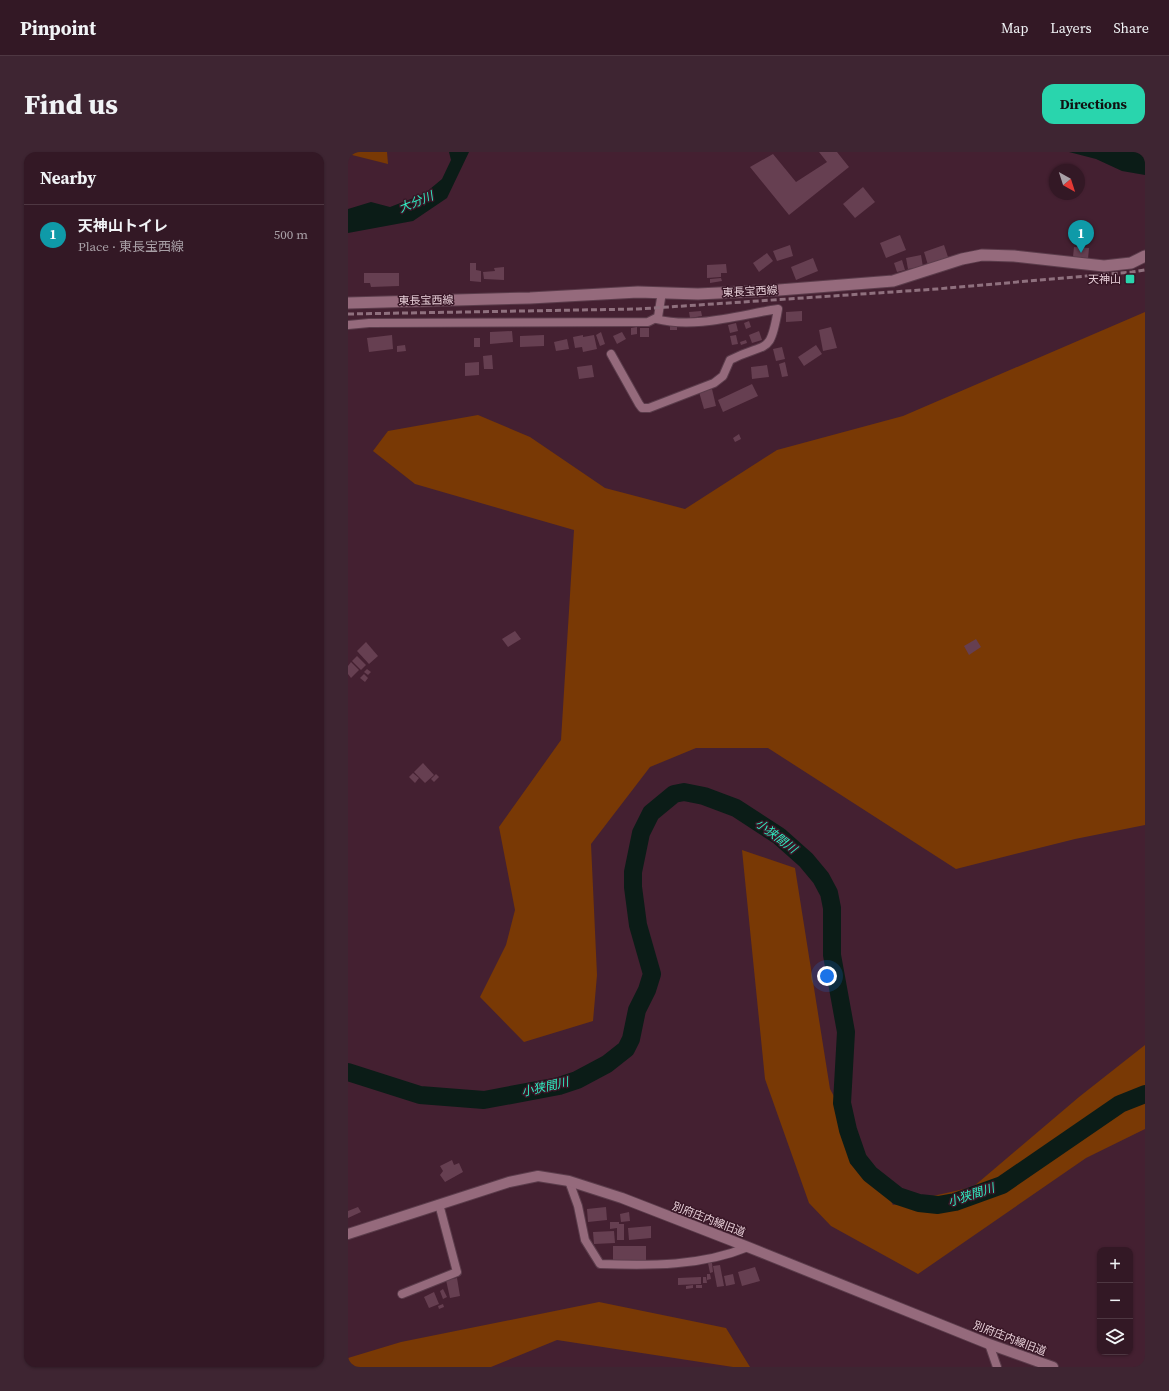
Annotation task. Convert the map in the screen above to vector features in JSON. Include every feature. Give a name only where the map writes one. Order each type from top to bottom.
[{"type":"main road","name":"東長宝西線","points":[[348,303],[530,298],[619,292],[705,293],[884,282],[907,278],[962,259],[982,255],[1014,256],[1104,266],[1133,262],[1145,256]]},
{"type":"street","points":[[656,319],[660,307],[662,292]]},
{"type":"street","points":[[348,325],[370,323],[648,322],[656,319],[670,322],[690,323],[778,309],[774,334],[768,344],[762,349],[730,360],[723,376],[714,383],[649,408],[642,408],[611,354]]},
{"type":"street","name":"別府庄内線旧道","points":[[348,1234],[509,1182],[538,1176],[569,1181],[622,1198],[989,1344],[1053,1367]]},
{"type":"street","points":[[569,1181],[578,1206],[585,1240],[600,1264],[666,1264],[698,1261],[731,1254],[748,1247]]},
{"type":"street","points":[[402,1294],[457,1272],[439,1204]]},
{"type":"street","points":[[989,1344],[997,1367]]},
{"type":"shaded area","points":[[348,152],[387,152],[388,164],[348,154]]},
{"type":"shaded area","points":[[1145,312],[1145,825],[1075,839],[956,869],[768,748],[696,748],[650,767],[591,844],[597,975],[593,1021],[524,1042],[480,997],[506,945],[515,910],[499,827],[561,740],[574,530],[415,484],[373,451],[388,431],[478,415],[530,437],[605,488],[685,509],[777,450],[903,416]]},
{"type":"shaded area","points":[[742,850],[795,868],[830,1089],[893,1205],[973,1187],[1079,1097],[1145,1045],[1145,1129],[1086,1158],[918,1274],[831,1226],[809,1203],[765,1079]]},
{"type":"shaded area","points":[[599,1302],[726,1328],[750,1367],[733,1367],[557,1340],[491,1367],[348,1367],[348,1358],[401,1342]]},
{"type":"water","name":"大分川","points":[[449,152],[469,152],[447,198],[413,221],[348,233],[348,209],[371,202],[390,207],[424,194],[442,179],[451,160]]},
{"type":"water","points":[[1069,152],[1145,152],[1145,175],[1122,171],[1096,159]]},
{"type":"building","points":[[819,152],[837,152],[849,167],[789,215],[750,167],[773,154],[796,182],[827,162]]},
{"type":"building","points":[[863,187],[875,202],[855,218],[843,204]]},
{"type":"building","points":[[900,235],[906,250],[886,258],[880,243]]},
{"type":"building","points":[[790,245],[793,256],[777,261],[773,251]]},
{"type":"building","points":[[944,245],[948,257],[928,265],[924,252]]},
{"type":"building","points":[[1074,247],[1089,248],[1088,259],[1073,257]]},
{"type":"building","points":[[767,253],[773,261],[759,272],[753,263]]},
{"type":"building","points":[[921,255],[923,267],[908,269],[906,258]]},
{"type":"building","points":[[813,258],[818,271],[796,280],[791,267]]},
{"type":"building","points":[[902,260],[905,270],[897,272],[894,263]]},
{"type":"building","points":[[470,263],[476,263],[476,270],[481,271],[481,282],[470,281]]},
{"type":"building","points":[[726,264],[727,273],[721,273],[721,277],[707,278],[707,265]]},
{"type":"building","points":[[504,267],[504,280],[484,279],[483,272],[495,271],[494,268]]},
{"type":"building","points":[[364,273],[399,273],[399,286],[371,287],[370,283],[364,283]]},
{"type":"building","points":[[721,278],[722,281],[710,283],[710,279]]},
{"type":"building","points":[[701,311],[702,316],[690,318],[689,312]]},
{"type":"building","points":[[802,311],[802,321],[786,322],[786,312]]},
{"type":"building","points":[[749,321],[751,327],[746,329],[744,323]]},
{"type":"building","points":[[736,323],[738,331],[730,333],[728,325]]},
{"type":"building","points":[[670,326],[677,326],[677,330],[670,330]]},
{"type":"building","points":[[637,327],[637,334],[631,335],[631,328]]},
{"type":"building","points":[[831,327],[837,348],[823,351],[819,330]]},
{"type":"building","points":[[640,328],[649,328],[649,337],[640,337]]},
{"type":"building","points":[[512,331],[513,342],[490,344],[490,332]]},
{"type":"building","points":[[759,331],[762,340],[752,343],[749,335]]},
{"type":"building","points":[[601,332],[605,344],[600,346],[596,335]]},
{"type":"building","points":[[622,332],[626,339],[617,344],[613,336]]},
{"type":"building","points":[[392,335],[393,349],[369,352],[367,338]]},
{"type":"building","points":[[544,335],[544,346],[520,347],[520,336]]},
{"type":"building","points":[[583,335],[583,337],[594,335],[597,349],[583,352],[582,347],[575,348],[573,337]]},
{"type":"building","points":[[736,335],[738,344],[732,345],[730,336]]},
{"type":"building","points":[[474,338],[480,338],[480,347],[474,347]]},
{"type":"building","points":[[567,339],[569,349],[556,351],[554,342]]},
{"type":"building","points":[[746,340],[747,343],[741,345],[740,342]]},
{"type":"building","points":[[405,345],[406,351],[397,352],[397,346]]},
{"type":"building","points":[[816,345],[822,354],[804,366],[798,357]]},
{"type":"building","points":[[782,347],[785,359],[776,361],[773,349]]},
{"type":"building","points":[[492,355],[493,369],[484,369],[483,356]]},
{"type":"building","points":[[479,362],[479,375],[465,376],[465,363]]},
{"type":"building","points":[[785,362],[788,376],[782,377],[779,364]]},
{"type":"building","points":[[592,365],[594,377],[579,379],[577,367]]},
{"type":"building","points":[[767,365],[769,377],[752,379],[751,367]]},
{"type":"building","points":[[752,384],[758,396],[723,412],[718,400]]},
{"type":"building","points":[[712,389],[716,406],[704,409],[699,392]]},
{"type":"building","points":[[739,434],[741,439],[735,442],[733,438]]},
{"type":"building","points":[[515,631],[521,639],[508,647],[502,639]]},
{"type":"building","points":[[976,639],[981,647],[969,655],[964,646]]},
{"type":"building","points":[[366,642],[378,656],[369,664],[357,651]]},
{"type":"building","points":[[357,656],[366,665],[361,670],[352,661]]},
{"type":"building","points":[[351,662],[359,670],[351,678],[348,674],[348,666]]},
{"type":"building","points":[[367,669],[371,672],[368,675],[364,672]]},
{"type":"building","points":[[364,674],[368,678],[365,682],[360,678]]},
{"type":"building","points":[[423,763],[434,775],[425,783],[414,772]]},
{"type":"building","points":[[413,773],[419,778],[415,783],[409,777]]},
{"type":"building","points":[[436,774],[439,777],[434,782],[431,779]]},
{"type":"building","points":[[452,1160],[454,1165],[459,1163],[463,1172],[445,1182],[440,1175],[443,1171],[440,1166]]},
{"type":"building","points":[[358,1207],[361,1212],[348,1218],[348,1211]]},
{"type":"building","points":[[606,1207],[607,1220],[588,1222],[587,1209]]},
{"type":"building","points":[[629,1212],[630,1221],[621,1222],[620,1214]]},
{"type":"building","points":[[610,1222],[619,1222],[619,1224],[624,1224],[624,1240],[617,1240],[617,1228],[610,1229]]},
{"type":"building","points":[[651,1226],[651,1238],[629,1240],[628,1228]]},
{"type":"building","points":[[614,1231],[615,1243],[594,1244],[593,1232]]},
{"type":"building","points":[[613,1246],[646,1246],[646,1260],[613,1260]]},
{"type":"building","points":[[708,1263],[712,1263],[713,1272],[710,1273]]},
{"type":"building","points":[[720,1265],[724,1286],[717,1287],[713,1266]]},
{"type":"building","points":[[755,1267],[760,1281],[742,1286],[738,1272]]},
{"type":"building","points":[[707,1274],[710,1274],[711,1279],[707,1280]]},
{"type":"building","points":[[733,1274],[735,1284],[726,1286],[724,1276]]},
{"type":"building","points":[[701,1277],[701,1284],[678,1285],[678,1278]]},
{"type":"building","points":[[703,1277],[706,1277],[707,1283],[703,1283]]},
{"type":"building","points":[[457,1278],[460,1296],[450,1298],[446,1280]]},
{"type":"building","points":[[693,1285],[693,1288],[686,1289],[686,1286]]},
{"type":"building","points":[[696,1285],[702,1285],[702,1288],[696,1288]]},
{"type":"building","points":[[443,1289],[447,1297],[443,1299],[440,1291]]},
{"type":"building","points":[[434,1292],[439,1304],[429,1308],[424,1297]]},
{"type":"building","points":[[443,1304],[444,1307],[439,1309],[438,1306]]},
{"type":"waterway","name":"小狭間川","points":[[348,1072],[420,1095],[484,1100],[559,1086],[577,1080],[607,1064],[626,1049],[631,1039],[637,1010],[647,990],[652,974],[638,925],[633,887],[633,872],[641,833],[651,813],[674,794],[684,792],[704,796],[736,808],[779,836],[806,860],[821,878],[829,893],[832,908],[832,955],[846,1032],[842,1103],[848,1130],[858,1159],[870,1174],[898,1196],[919,1203],[938,1205],[955,1202],[1002,1185],[1120,1104],[1145,1094]]},
{"type":"railway","points":[[348,314],[638,309],[937,289],[1145,270]]},
{"type":"place","name":"天神山トイレ","points":[[1081,253]]},
{"type":"place","name":"天神山","points":[[1130,279]]}]
